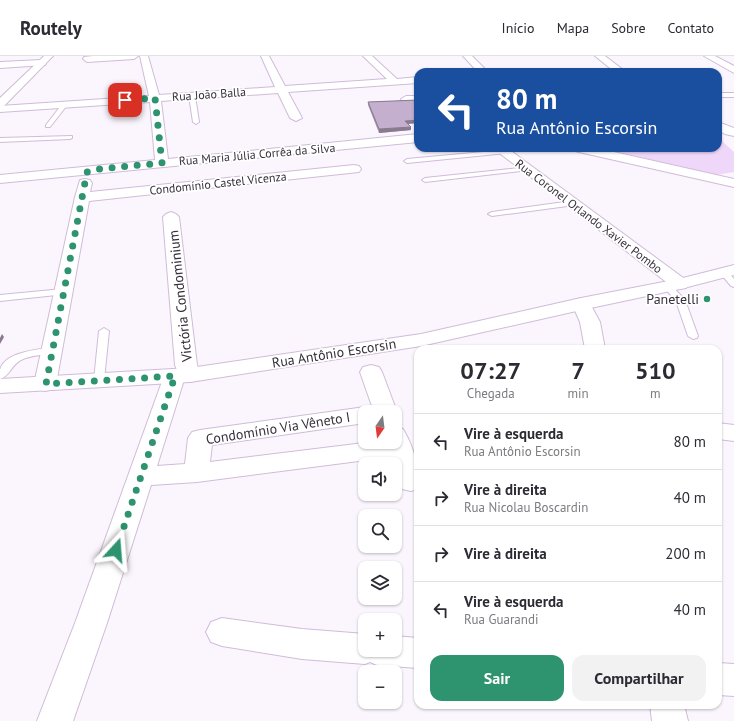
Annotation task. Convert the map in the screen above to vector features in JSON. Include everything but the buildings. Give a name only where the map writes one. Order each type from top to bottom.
[{"type":"street","points":[[87,59],[134,56]]},
{"type":"street","points":[[144,56],[155,98],[162,163]]},
{"type":"street","points":[[265,56],[283,89],[296,118]]},
{"type":"street","points":[[367,56],[394,81]]},
{"type":"street","points":[[467,56],[479,68]]},
{"type":"street","points":[[599,56],[616,68]]},
{"type":"street","points":[[708,56],[734,70]]},
{"type":"street","points":[[0,65],[45,59]]},
{"type":"street","points":[[0,104],[45,59]]},
{"type":"street","name":"Rua João Balla","points":[[0,109],[414,80]]},
{"type":"street","points":[[406,99],[414,99]]},
{"type":"street","points":[[722,127],[732,132]]},
{"type":"street","name":"Rua Maria Júlia Corrêa da Silva","points":[[0,179],[87,172],[99,169],[414,138]]},
{"type":"street","name":"Rua Coronel Orlando Xavier Pombo","points":[[505,152],[572,203],[674,285]]},
{"type":"street","points":[[598,152],[734,183]]},
{"type":"street","name":"Condomínio Castel Vicenza","points":[[82,197],[354,169]]},
{"type":"street","points":[[46,384],[87,172]]},
{"type":"street","name":"Victória Condominium","points":[[171,217],[186,365],[183,375]]},
{"type":"street","name":"Rua Antônio Escorsin","points":[[0,386],[183,375],[421,340],[674,285],[731,276]]},
{"type":"street","points":[[582,304],[590,322],[594,345]]},
{"type":"street","points":[[371,372],[383,405]]},
{"type":"street","points":[[55,721],[142,476],[183,375]]},
{"type":"street","name":"Condomínio Via Vêneto I","points":[[197,473],[200,438],[358,416]]},
{"type":"street","points":[[722,431],[734,432]]},
{"type":"street","points":[[142,476],[197,473],[358,447]]},
{"type":"street","points":[[400,449],[411,482]]},
{"type":"street","points":[[222,632],[302,644],[358,648]]},
{"type":"street","points":[[402,652],[414,654]]},
{"type":"street","points":[[722,679],[734,680]]},
{"type":"street","points":[[668,709],[670,721]]},
{"type":"lane","points":[[722,95],[734,95]]},
{"type":"lane","points":[[192,96],[196,122]]},
{"type":"lane","points":[[48,126],[65,104]]},
{"type":"lane","points":[[0,140],[70,137]]},
{"type":"lane","points":[[407,161],[485,152]]},
{"type":"lane","points":[[425,180],[528,169]]},
{"type":"lane","points":[[492,214],[572,203]]},
{"type":"lane","points":[[674,285],[693,336]]},
{"type":"lane","points":[[0,298],[63,292]]},
{"type":"lane","points":[[99,380],[104,332]]},
{"type":"lane","points":[[0,376],[12,360],[18,357],[52,350]]},
{"type":"shaded area","points":[[722,141],[734,152],[734,172],[716,175],[619,152],[722,152]]},
{"type":"place","name":"Panetelli","points":[[707,299]]},
{"type":"route","points":[[116,550],[175,376],[46,384],[87,172],[99,169],[162,163],[155,98],[125,100]]}]
